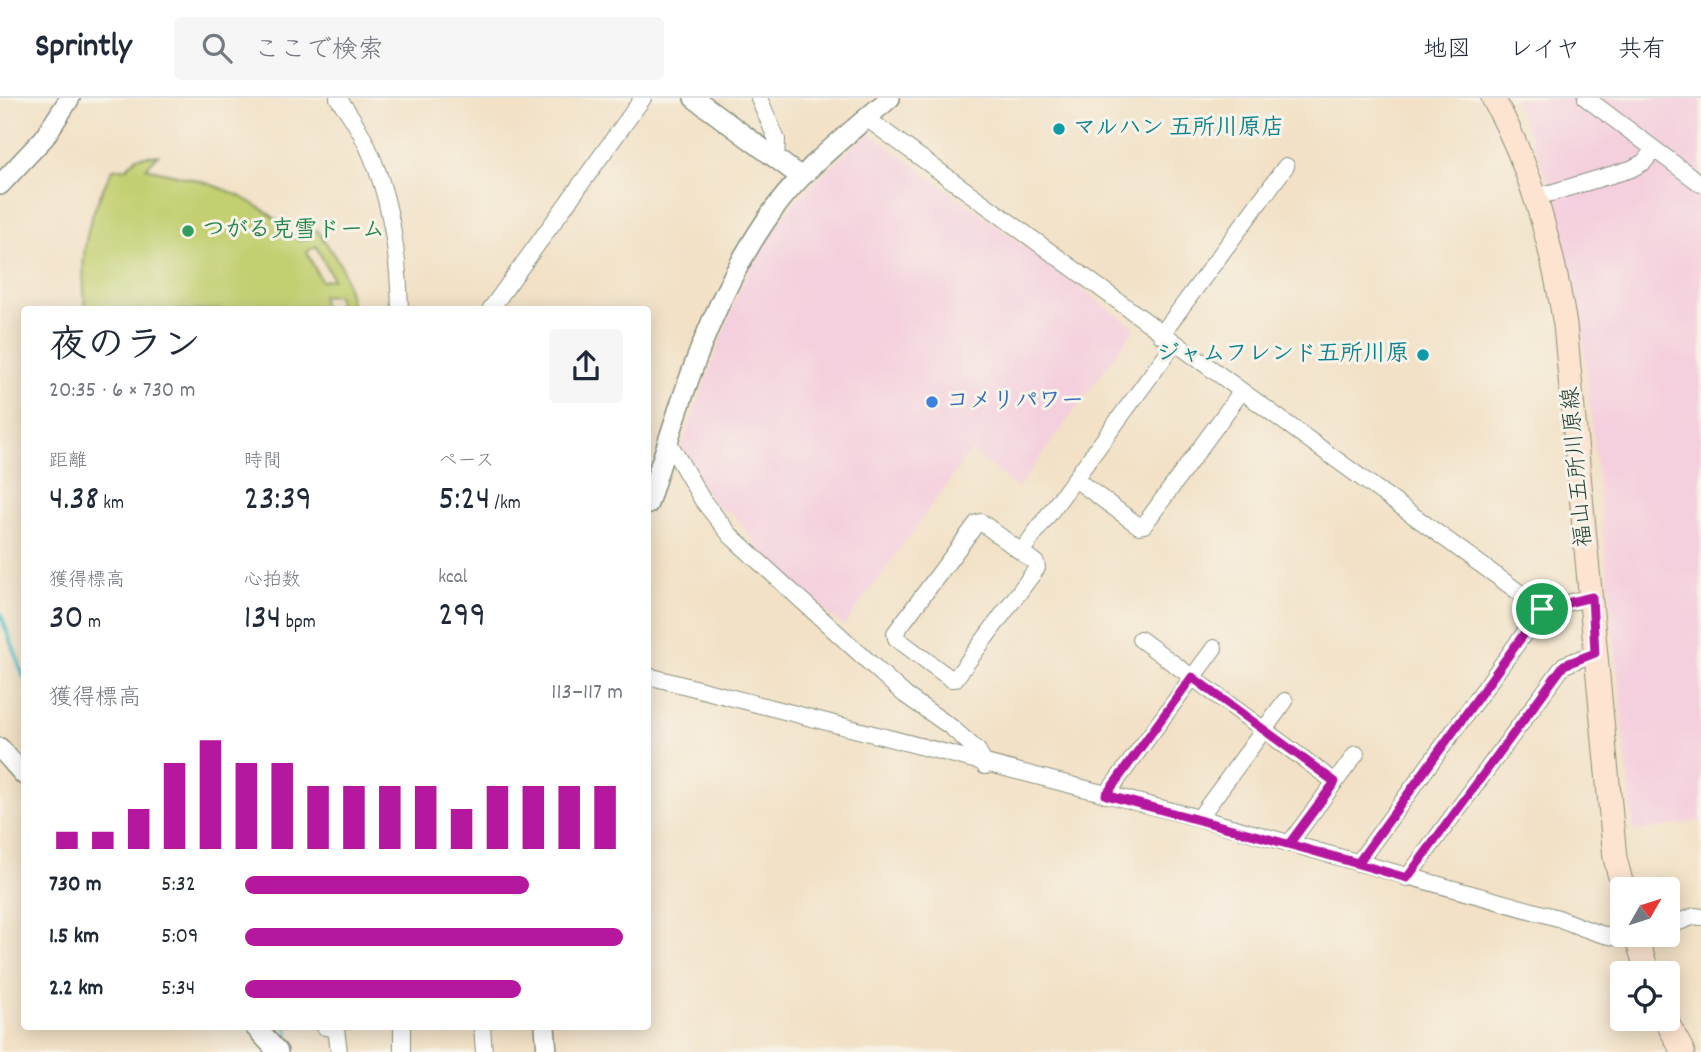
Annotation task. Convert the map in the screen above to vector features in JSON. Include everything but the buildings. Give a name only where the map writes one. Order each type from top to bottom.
[{"type":"main road","name":"福山五所川原線","points":[[1493,98],[1537,197],[1557,276],[1565,325],[1615,858],[1620,877]]},
{"type":"main road","points":[[1672,1031],[1683,1052]]},
{"type":"street","points":[[0,185],[44,138],[70,98]]},
{"type":"street","points":[[338,98],[369,150],[384,191],[395,235],[400,306]]},
{"type":"street","points":[[493,306],[643,98]]},
{"type":"street","points":[[694,98],[801,177]]},
{"type":"street","points":[[651,495],[668,441],[723,296],[765,222],[801,177],[890,98]]},
{"type":"street","points":[[1586,98],[1701,184]]},
{"type":"street","points":[[764,101],[777,140],[776,159]]},
{"type":"street","points":[[866,118],[1542,609]]},
{"type":"street","points":[[1537,197],[1631,169],[1644,162],[1654,149]]},
{"type":"street","points":[[1021,552],[1075,479],[1286,166]]},
{"type":"street","points":[[1075,479],[1139,526],[1144,525],[1241,392]]},
{"type":"street","points":[[668,441],[703,501],[731,536],[905,695],[969,743],[985,766]]},
{"type":"street","points":[[981,522],[1021,552],[1036,563],[1037,568],[955,679],[896,638],[895,633],[977,523],[981,522]]},
{"type":"street","points":[[1358,863],[1542,609],[1592,597]]},
{"type":"street","points":[[1140,639],[1335,782]]},
{"type":"street","points":[[1106,795],[1214,648]]},
{"type":"street","points":[[1407,878],[1564,665],[1595,653]]},
{"type":"street","points":[[651,677],[985,766],[1199,818],[1558,918],[1599,933],[1610,934]]},
{"type":"street","points":[[1199,818],[1285,701]]},
{"type":"street","points":[[0,748],[21,772]]},
{"type":"street","points":[[1289,844],[1356,754]]},
{"type":"street","points":[[1680,922],[1695,916],[1701,918]]},
{"type":"street","points":[[258,1030],[278,1052]]},
{"type":"street","points":[[337,1030],[339,1052]]},
{"type":"street","points":[[402,1030],[402,1052]]},
{"type":"street","points":[[482,1030],[484,1052]]},
{"type":"street","points":[[545,1030],[547,1052]]},
{"type":"shaded area","points":[[1514,98],[1701,98],[1701,821],[1634,832],[1581,317],[1550,185]]},
{"type":"shaded area","points":[[869,132],[1135,328],[1018,488],[971,451],[844,626],[771,567],[735,515],[714,506],[680,450],[739,291],[763,244],[799,197]]},
{"type":"green space","name":"つがる克雪ドーム","points":[[158,155],[146,168],[190,178],[229,191],[265,211],[299,241],[310,237],[307,233],[317,230],[342,267],[352,306],[339,306],[337,295],[322,296],[323,306],[86,306],[84,254],[91,220],[113,169],[127,168],[137,157]],"holes":[[[316,246],[333,279],[321,281],[307,252]]]},
{"type":"waterway","points":[[0,613],[21,669]]},
{"type":"place","name":"マルハン 五所川原店","points":[[1059,129]]},
{"type":"place","name":"つがる克雪ドーム","points":[[188,231]]},
{"type":"place","name":"ジャムフレンド五所川原","points":[[1423,355]]},
{"type":"place","name":"コメリパワー","points":[[932,402]]},
{"type":"route","points":[[1542,609],[1358,863],[1106,795],[1192,677],[1335,782],[1289,844],[1358,863],[1407,878],[1564,665],[1595,653],[1592,597],[1542,609]]}]
